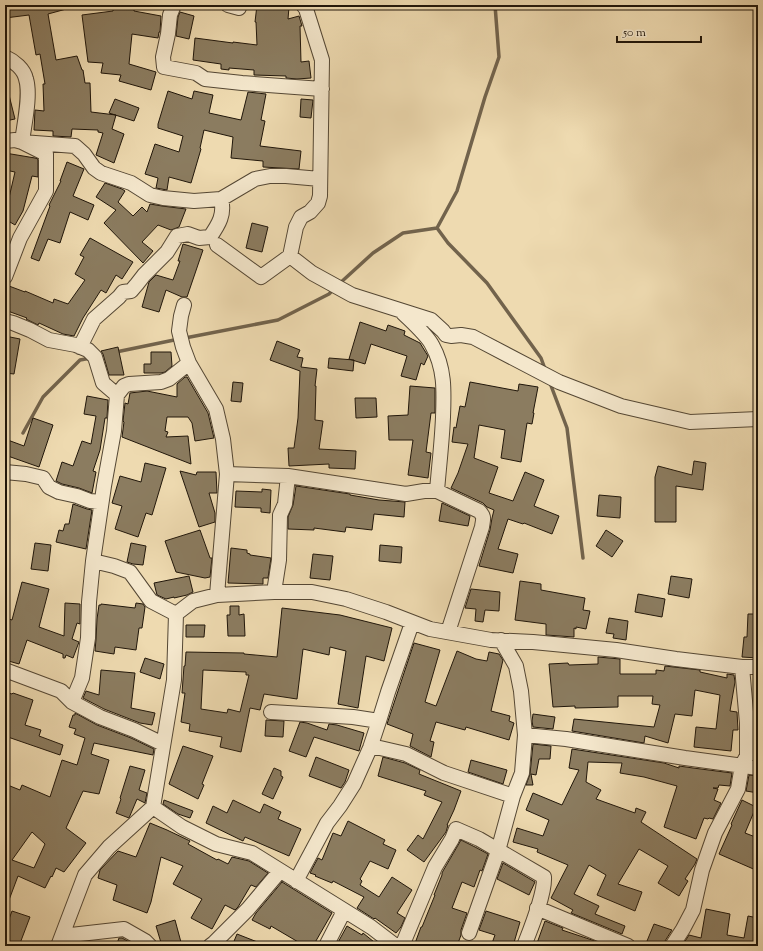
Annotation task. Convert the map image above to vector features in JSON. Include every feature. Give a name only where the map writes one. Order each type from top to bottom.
[{"type":"street","points":[[174,5],[170,16],[163,57],[164,67],[196,73],[205,78],[242,83],[322,89]]},
{"type":"street","points":[[217,245],[261,277],[290,256],[296,227],[301,217],[310,212],[318,203],[320,196],[322,60],[306,9],[303,5]]},
{"type":"street","points":[[5,57],[12,60],[19,67],[26,78],[28,93],[22,142]]},
{"type":"street","points":[[5,141],[15,140],[22,142],[46,154],[46,191],[20,238],[5,277]]},
{"type":"street","points":[[22,142],[75,146],[84,154],[94,168],[101,173],[130,183],[150,195],[164,198],[194,200],[221,198],[255,179],[270,176],[320,179]]},
{"type":"street","points":[[80,347],[94,319],[123,292],[130,290],[137,284],[167,252],[177,236],[188,234],[199,238],[210,237],[221,217],[223,207],[221,198]]},
{"type":"street","points":[[290,256],[312,273],[352,295],[431,320],[446,335],[473,336],[559,382],[621,406],[690,422],[758,419]]},
{"type":"street","points":[[184,305],[180,316],[179,331],[183,347],[189,363],[216,409],[224,439],[227,474],[217,595]]},
{"type":"street","points":[[399,310],[414,323],[432,343],[440,362],[444,389],[442,437],[437,491]]},
{"type":"street","points":[[5,321],[25,328],[49,340],[88,350],[96,356],[102,383],[117,395]]},
{"type":"street","points":[[72,702],[82,678],[88,638],[93,561],[101,502],[114,430],[117,395],[124,386],[129,384],[161,382],[169,379],[189,363]]},
{"type":"street","points":[[5,472],[26,474],[43,478],[49,487],[59,492],[90,501],[101,502]]},
{"type":"street","points":[[227,474],[288,476],[406,494],[424,491],[437,491],[480,511],[483,514],[483,518],[448,632]]},
{"type":"street","points":[[274,592],[279,560],[280,515],[285,504],[288,476]]},
{"type":"street","points":[[93,561],[130,572],[152,600],[176,614]]},
{"type":"street","points":[[176,614],[193,601],[217,595],[312,592],[346,599],[386,612],[430,630],[492,640],[533,642],[616,650],[742,667],[758,667]]},
{"type":"street","points":[[60,941],[85,875],[109,847],[153,807],[174,680],[176,614]]},
{"type":"street","points":[[296,881],[327,823],[354,784],[370,748],[412,623]]},
{"type":"street","points":[[469,933],[498,850],[513,796],[522,773],[526,734],[521,691],[516,666],[501,640]]},
{"type":"street","points":[[672,946],[693,910],[702,870],[715,833],[738,789],[742,765],[747,756],[747,723],[742,667]]},
{"type":"street","points":[[5,670],[62,691],[72,702],[100,717],[134,730],[164,744]]},
{"type":"street","points":[[271,712],[353,717],[379,721]]},
{"type":"street","points":[[526,734],[758,768]]},
{"type":"street","points":[[370,748],[380,748],[406,754],[444,773],[513,796]]},
{"type":"street","points":[[153,807],[182,827],[216,844],[252,853],[371,927],[396,946]]},
{"type":"street","points":[[402,946],[435,867],[452,839],[456,829],[498,850],[544,876],[544,884],[524,946]]},
{"type":"street","points":[[210,945],[248,909],[280,871]]},
{"type":"street","points":[[537,908],[628,946]]},
{"type":"street","points":[[326,946],[344,911]]},
{"type":"street","points":[[60,941],[124,929],[145,941],[150,946]]},
{"type":"building","points":[[5,5],[70,5],[70,8],[48,14],[56,60],[77,56],[83,70],[85,83],[90,83],[91,112],[116,115],[112,129],[124,134],[114,163],[96,155],[103,133],[98,132],[98,130],[72,129],[71,137],[53,136],[53,131],[34,130],[35,110],[44,111],[43,84],[45,84],[40,54],[36,55],[29,15],[5,18]]},
{"type":"building","points":[[114,5],[134,7],[134,11],[161,16],[158,38],[132,34],[129,64],[156,72],[151,90],[119,81],[121,75],[101,73],[103,63],[88,62],[82,15],[113,11]]},
{"type":"building","points":[[257,5],[289,7],[288,19],[299,16],[302,26],[300,26],[301,62],[309,61],[311,78],[297,79],[286,78],[286,76],[254,75],[254,70],[229,68],[229,70],[221,69],[221,64],[193,60],[195,38],[257,45],[255,22]]},
{"type":"building","points":[[180,12],[194,16],[189,39],[176,36]]},
{"type":"building","points":[[5,91],[8,91],[15,119],[5,121]]},
{"type":"building","points":[[168,91],[192,99],[194,91],[213,95],[209,113],[241,120],[248,92],[266,94],[261,120],[265,121],[260,146],[301,151],[299,169],[263,167],[263,161],[231,158],[233,137],[204,130],[201,149],[191,183],[169,177],[167,190],[156,188],[158,178],[145,174],[155,144],[179,152],[183,136],[158,128]]},
{"type":"building","points":[[115,99],[139,108],[134,121],[109,113]]},
{"type":"building","points":[[301,99],[313,100],[311,118],[300,117]]},
{"type":"building","points":[[5,153],[38,159],[38,177],[32,176],[23,211],[15,225],[5,219],[5,200],[8,202],[15,172],[5,170]]},
{"type":"building","points":[[67,162],[84,169],[73,196],[94,205],[88,220],[70,212],[60,243],[48,239],[39,261],[31,258],[50,206],[49,205],[61,181]]},
{"type":"building","points":[[105,183],[125,191],[118,202],[133,216],[142,207],[147,212],[150,204],[186,209],[179,227],[171,230],[158,225],[142,242],[153,251],[143,263],[104,223],[116,210],[96,197]]},
{"type":"building","points":[[252,223],[268,227],[262,252],[246,248]]},
{"type":"building","points":[[90,238],[133,262],[122,279],[116,275],[106,293],[101,290],[83,318],[74,336],[63,334],[39,323],[38,325],[26,319],[27,318],[5,310],[5,298],[9,286],[53,303],[54,299],[68,304],[85,280],[75,274],[84,257],[80,255]]},
{"type":"building","points":[[183,244],[203,250],[187,297],[182,297],[166,290],[159,312],[142,307],[149,282],[156,275],[173,280],[180,261],[178,261]]},
{"type":"building","points":[[360,322],[386,331],[388,325],[405,331],[404,335],[420,343],[428,356],[424,365],[421,363],[416,380],[401,376],[407,356],[371,344],[365,364],[349,359]]},
{"type":"building","points":[[5,336],[20,339],[14,374],[5,373]]},
{"type":"building","points":[[277,341],[300,350],[297,357],[303,358],[301,367],[317,369],[315,386],[315,420],[323,421],[319,449],[356,451],[355,469],[329,468],[329,464],[289,466],[288,448],[294,448],[298,418],[300,371],[270,360]]},
{"type":"building","points":[[118,347],[124,375],[109,375],[101,351]]},
{"type":"building","points":[[151,352],[171,352],[172,366],[165,372],[161,373],[144,373],[144,364],[151,364]]},
{"type":"building","points":[[329,358],[354,360],[353,371],[328,368]]},
{"type":"building","points":[[187,377],[208,413],[214,438],[195,441],[192,423],[188,417],[167,417],[165,431],[168,432],[166,437],[188,436],[191,464],[122,437],[125,403],[128,404],[130,393],[147,391],[177,397],[177,384]]},
{"type":"building","points":[[233,382],[243,383],[241,402],[231,401]]},
{"type":"building","points":[[470,382],[518,391],[519,384],[538,387],[532,424],[527,423],[521,462],[501,458],[505,430],[479,425],[474,458],[498,467],[489,493],[513,501],[525,472],[544,480],[534,506],[559,516],[552,534],[524,523],[523,524],[508,519],[498,549],[518,554],[513,573],[479,566],[490,530],[494,510],[487,507],[483,503],[451,488],[468,444],[452,442],[454,427],[456,428],[460,406],[465,407]]},
{"type":"building","points":[[410,386],[435,388],[435,413],[431,413],[426,452],[431,453],[428,478],[408,475],[413,440],[389,440],[388,416],[408,415]]},
{"type":"building","points":[[87,396],[108,400],[107,418],[105,418],[100,450],[93,471],[96,472],[92,493],[56,481],[62,462],[73,466],[82,441],[91,444],[96,416],[84,414]]},
{"type":"building","points":[[355,398],[376,398],[377,417],[356,418]]},
{"type":"building","points":[[33,418],[53,425],[39,467],[5,455],[5,439],[24,446]]},
{"type":"building","points":[[694,461],[706,463],[703,490],[676,486],[676,522],[655,522],[655,477],[658,466],[692,475]]},
{"type":"building","points":[[145,463],[166,468],[152,515],[146,513],[138,537],[115,529],[122,506],[112,503],[120,476],[141,482]]},
{"type":"building","points":[[180,471],[196,475],[197,472],[216,472],[217,493],[209,493],[215,513],[215,522],[199,527]]},
{"type":"building","points":[[296,486],[379,500],[405,502],[404,517],[374,514],[372,530],[346,527],[345,532],[314,528],[314,530],[288,529],[288,517],[293,505]]},
{"type":"building","points":[[262,489],[271,490],[270,513],[261,512],[261,508],[235,507],[236,491],[262,492]]},
{"type":"building","points":[[599,495],[621,497],[620,518],[597,516]]},
{"type":"building","points":[[442,503],[470,516],[468,526],[439,521]]},
{"type":"building","points":[[73,504],[92,510],[86,549],[56,542],[59,530],[63,531],[65,524],[69,524]]},
{"type":"building","points":[[200,530],[210,558],[212,558],[210,577],[205,578],[176,572],[165,541]]},
{"type":"building","points":[[606,530],[623,541],[612,557],[596,546]]},
{"type":"building","points":[[35,543],[51,545],[48,571],[31,569]]},
{"type":"building","points":[[131,543],[146,546],[143,565],[127,562]]},
{"type":"building","points":[[380,545],[402,547],[401,563],[379,561]]},
{"type":"building","points":[[231,548],[247,550],[247,553],[250,555],[271,558],[268,578],[263,578],[263,584],[228,583]]},
{"type":"building","points":[[313,554],[333,556],[330,580],[310,578]]},
{"type":"building","points":[[189,576],[193,592],[187,595],[166,599],[157,595],[154,583]]},
{"type":"building","points":[[671,576],[692,579],[689,598],[668,594]]},
{"type":"building","points":[[520,581],[541,584],[541,590],[585,598],[583,610],[590,611],[586,629],[574,628],[574,637],[546,635],[546,624],[515,620]]},
{"type":"building","points":[[22,582],[49,589],[39,627],[64,636],[65,603],[80,604],[80,624],[77,623],[72,639],[79,642],[73,658],[66,655],[65,658],[63,658],[63,654],[27,640],[19,664],[5,660],[5,635],[9,619],[12,620]]},
{"type":"building","points":[[471,589],[500,592],[499,611],[485,610],[483,622],[475,621],[476,609],[465,608]]},
{"type":"building","points":[[638,594],[665,599],[662,617],[635,612]]},
{"type":"building","points":[[136,603],[143,604],[145,607],[142,628],[139,628],[136,650],[115,647],[114,654],[95,651],[99,605],[135,608]]},
{"type":"building","points":[[230,606],[239,606],[239,615],[244,614],[245,636],[228,636],[227,615],[230,615]]},
{"type":"building","points":[[282,608],[340,615],[392,628],[384,661],[366,656],[358,708],[338,704],[346,651],[330,647],[329,655],[303,649],[297,699],[264,694],[260,710],[250,708],[241,752],[220,747],[222,737],[189,731],[190,724],[181,722],[185,693],[182,693],[186,652],[244,653],[277,657]],"holes":[[[203,670],[246,672],[246,675],[249,675],[240,712],[228,709],[227,713],[201,709]]]},
{"type":"building","points":[[748,614],[758,614],[758,658],[742,657],[744,637],[747,637]]},
{"type":"building","points":[[609,618],[628,621],[626,640],[613,638],[614,634],[606,633]]},
{"type":"building","points":[[186,625],[205,625],[204,637],[186,637]]},
{"type":"building","points":[[414,643],[440,650],[425,702],[436,706],[457,651],[476,659],[487,661],[489,652],[499,654],[503,660],[491,711],[510,716],[509,721],[514,723],[509,740],[466,727],[465,730],[436,722],[430,741],[434,742],[431,757],[410,746],[413,734],[387,724]]},
{"type":"building","points":[[598,657],[620,659],[620,674],[656,674],[656,670],[664,671],[665,666],[700,670],[700,672],[727,678],[727,674],[734,675],[735,682],[730,711],[737,712],[738,730],[733,730],[731,751],[694,747],[696,727],[716,729],[720,695],[695,690],[692,716],[675,714],[668,743],[645,736],[644,743],[572,731],[574,719],[654,727],[660,705],[652,704],[653,696],[618,696],[618,707],[553,707],[549,664],[598,664]]},
{"type":"building","points":[[145,658],[164,664],[160,679],[140,672]]},
{"type":"building","points":[[101,670],[135,673],[131,708],[155,713],[152,725],[140,723],[104,709],[83,698],[86,691],[99,695]]},
{"type":"building","points":[[5,692],[13,693],[33,700],[25,725],[41,730],[39,736],[63,745],[60,755],[5,736]]},
{"type":"building","points":[[75,713],[97,725],[131,738],[154,749],[153,755],[94,743],[91,754],[109,760],[99,794],[83,791],[66,828],[86,843],[64,872],[56,868],[45,888],[18,876],[5,908],[5,784],[20,790],[22,785],[50,797],[62,760],[77,765],[85,738],[74,734],[76,729],[69,727],[73,715],[75,715]],"holes":[[[32,832],[45,844],[34,868],[12,860]]]},
{"type":"building","points":[[533,714],[555,717],[553,729],[533,727]]},
{"type":"building","points":[[266,720],[284,721],[283,737],[265,736]]},
{"type":"building","points":[[300,722],[327,730],[329,724],[337,725],[364,733],[359,751],[314,737],[306,757],[289,751]]},
{"type":"building","points":[[533,744],[551,746],[550,759],[539,759],[536,775],[531,774],[533,785],[526,785],[530,774]]},
{"type":"building","points":[[183,746],[213,756],[198,799],[169,784]]},
{"type":"building","points":[[572,749],[664,763],[679,768],[679,766],[732,773],[730,786],[719,785],[718,788],[713,788],[718,789],[714,800],[721,803],[713,819],[704,818],[696,839],[664,827],[677,786],[644,777],[620,773],[622,763],[588,762],[586,782],[601,790],[596,799],[635,813],[636,808],[646,812],[641,822],[697,859],[685,879],[688,881],[679,896],[658,883],[668,866],[639,849],[618,884],[642,892],[635,911],[597,895],[606,875],[589,865],[574,894],[599,906],[595,914],[625,926],[622,934],[571,913],[573,910],[551,898],[568,865],[537,852],[538,849],[513,842],[517,828],[543,836],[549,820],[526,810],[533,793],[562,805],[579,770],[569,768]]},
{"type":"building","points":[[316,757],[349,770],[345,782],[341,788],[309,776]]},
{"type":"building","points":[[383,757],[405,763],[420,770],[419,774],[461,791],[447,825],[446,832],[424,862],[407,850],[418,835],[423,839],[442,802],[424,795],[426,791],[378,776]]},
{"type":"building","points":[[471,760],[507,770],[503,784],[468,772]]},
{"type":"building","points":[[130,766],[145,770],[139,790],[147,793],[145,803],[137,799],[129,818],[116,813]]},
{"type":"building","points":[[274,768],[281,771],[281,776],[283,777],[273,799],[262,794]]},
{"type":"building","points":[[749,775],[758,776],[758,793],[746,791]]},
{"type":"building","points":[[164,800],[193,811],[190,818],[178,814],[163,804]]},
{"type":"building","points":[[233,800],[260,813],[264,804],[281,812],[278,819],[301,829],[289,856],[245,837],[243,841],[206,823],[213,806],[227,813]]},
{"type":"building","points":[[742,800],[756,807],[745,833],[758,838],[758,871],[719,854]]},
{"type":"building","points":[[348,821],[385,840],[383,844],[396,850],[388,869],[370,861],[360,879],[362,881],[360,885],[379,897],[392,877],[412,890],[397,913],[405,918],[401,927],[396,933],[375,918],[374,919],[357,908],[364,897],[333,881],[332,883],[310,873],[318,858],[322,860],[333,833],[341,836]]},
{"type":"building","points":[[150,823],[190,841],[188,844],[217,860],[218,859],[228,864],[232,857],[249,861],[268,873],[256,887],[251,885],[235,910],[225,905],[212,929],[191,918],[202,899],[173,884],[183,866],[161,857],[151,902],[147,913],[113,900],[117,885],[98,878],[100,870],[118,851],[136,857]]},
{"type":"building","points":[[461,840],[488,854],[474,887],[462,882],[452,908],[467,913],[457,946],[414,946],[435,895],[442,873]]},
{"type":"building","points":[[503,863],[535,882],[529,895],[497,879]]},
{"type":"building","points":[[282,882],[332,913],[313,946],[305,946],[271,926],[270,929],[252,920]]},
{"type":"building","points":[[706,909],[730,914],[727,935],[744,938],[748,916],[758,918],[758,946],[682,946],[689,935],[701,938]]},
{"type":"building","points":[[12,911],[30,917],[19,946],[5,945],[5,930]]},
{"type":"building","points":[[486,911],[520,922],[513,946],[491,946],[495,935],[479,930]]},
{"type":"building","points":[[175,920],[182,946],[162,946],[156,926]]},
{"type":"building","points":[[545,921],[563,928],[562,930],[592,940],[604,946],[536,946]]},
{"type":"building","points":[[654,924],[672,930],[665,941],[664,946],[659,946],[647,941]]},
{"type":"building","points":[[347,926],[362,935],[363,933],[379,946],[336,946]]},
{"type":"building","points":[[237,934],[265,945],[265,946],[232,946]]},
{"type":"building","points":[[119,938],[122,938],[135,946],[116,946]]},
{"type":"waterway","points":[[437,228],[457,191],[485,97],[499,57],[495,5]]},
{"type":"waterway","points":[[437,228],[448,243],[487,283],[541,358],[545,369]]},
{"type":"waterway","points":[[339,284],[373,253],[403,233],[437,228]]},
{"type":"waterway","points":[[185,338],[278,320],[329,294],[334,289]]},
{"type":"waterway","points":[[116,352],[179,339]]},
{"type":"waterway","points":[[23,433],[43,397],[80,360],[91,358]]},
{"type":"waterway","points":[[550,383],[567,428],[583,558]]}]
